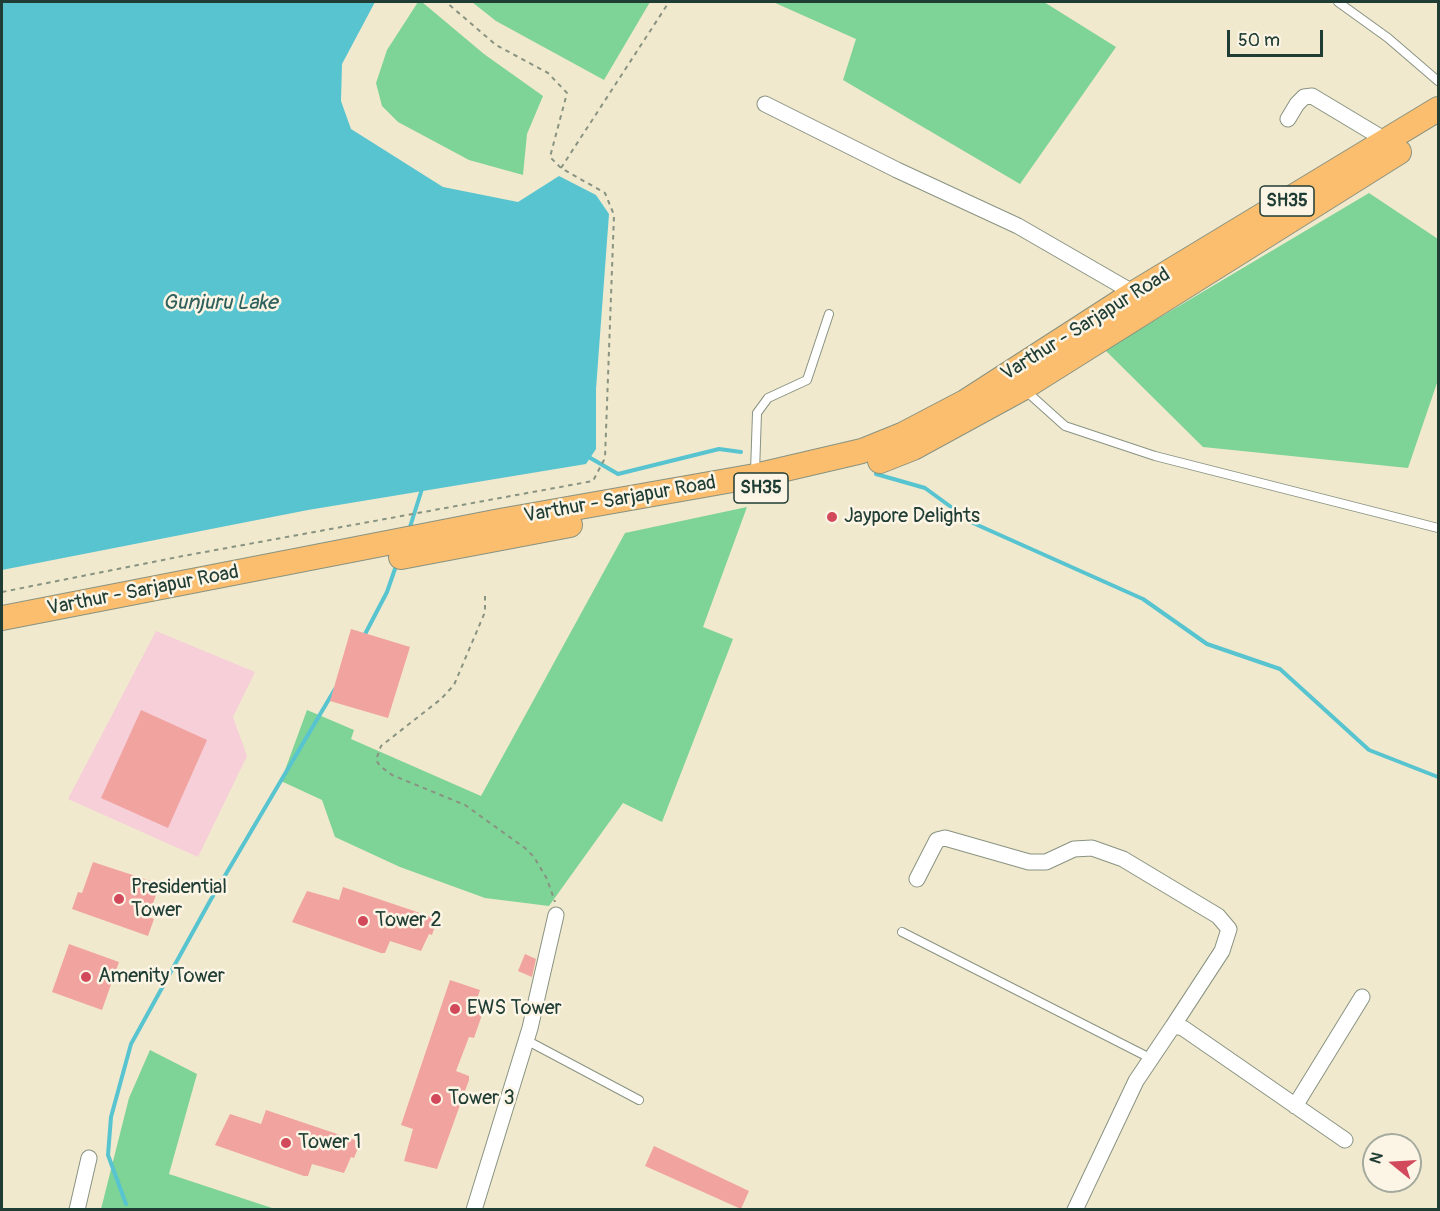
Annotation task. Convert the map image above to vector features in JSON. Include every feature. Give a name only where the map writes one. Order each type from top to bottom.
[{"type":"main road","name":"Varthur - Sarjapur Road","points":[[2,618],[500,521],[755,476],[862,451],[904,434],[965,402],[1134,293],[1438,109]]},
{"type":"main road","name":"Varthur - Sarjapur Road","points":[[2,634],[867,467],[913,448],[1023,388],[1438,127]]},
{"type":"street","points":[[1288,119],[1304,97],[1312,96],[1388,141]]},
{"type":"street","points":[[765,104],[897,170],[1018,226],[1134,293]]},
{"type":"street","points":[[917,879],[937,840],[945,838],[1029,862],[1046,862],[1074,849],[1092,848],[1123,859],[1218,916],[1229,929],[1222,951],[1136,1081],[1075,1209]]},
{"type":"street","points":[[474,1209],[526,1040],[556,915]]},
{"type":"street","points":[[1295,1106],[1362,997]]},
{"type":"street","points":[[1173,1026],[1183,1028],[1345,1140]]},
{"type":"street","points":[[77,1209],[89,1158]]},
{"type":"lane","points":[[1338,2],[1388,38],[1438,81]]},
{"type":"lane","points":[[755,476],[757,413],[768,398],[807,380],[828,314]]},
{"type":"lane","points":[[1023,388],[1065,426],[1155,456],[1438,528]]},
{"type":"lane","points":[[902,932],[1150,1058]]},
{"type":"lane","points":[[526,1040],[639,1100]]},
{"type":"path","points":[[2,592],[183,556],[593,482],[605,458],[614,216],[605,193],[561,168],[550,157],[567,93],[548,73],[496,45],[446,2]]},
{"type":"path","points":[[561,168],[669,2]]},
{"type":"path","points":[[485,596],[485,612],[454,685],[441,699],[381,746],[376,760],[380,766],[393,775],[465,805],[525,848],[534,857],[553,891],[556,915]]},
{"type":"shaded area","points":[[156,631],[255,672],[233,717],[247,756],[198,857],[68,799]]},
{"type":"green space","points":[[418,2],[422,2],[484,54],[543,96],[527,134],[523,175],[469,160],[398,122],[382,106],[376,83],[387,50]]},
{"type":"green space","points":[[472,2],[650,2],[604,80],[496,21]]},
{"type":"green space","points":[[773,2],[1044,2],[1116,47],[1020,184],[843,80],[856,39]]},
{"type":"green space","points":[[1369,193],[1438,239],[1438,380],[1408,468],[1203,447],[1105,350]]},
{"type":"green space","points":[[747,507],[703,627],[733,639],[662,822],[623,803],[549,906],[485,898],[400,867],[335,837],[322,800],[281,781],[307,710],[354,730],[351,739],[481,796],[625,533]]},
{"type":"green space","points":[[150,1050],[197,1074],[169,1174],[275,1209],[101,1209],[129,1098]]},
{"type":"water","name":"Gunjuru Lake","points":[[2,2],[375,2],[342,64],[341,101],[351,129],[443,187],[518,202],[559,176],[596,195],[609,214],[596,389],[596,449],[586,464],[308,510],[2,570]]},
{"type":"building","points":[[351,629],[410,647],[388,718],[330,701]]},
{"type":"building","points":[[141,710],[207,740],[168,828],[101,798]]},
{"type":"building","name":"Presidential Tower","points":[[93,862],[160,884],[148,917],[154,919],[148,936],[72,909],[78,892],[82,893]]},
{"type":"building","name":"Tower 2","points":[[343,887],[432,917],[437,920],[432,935],[429,934],[421,951],[390,941],[385,953],[381,953],[292,922],[307,891],[339,900]]},
{"type":"building","name":"Amenity Tower","points":[[69,944],[119,962],[102,1010],[52,992]]},
{"type":"building","points":[[525,954],[536,959],[532,977],[518,971]]},
{"type":"building","points":[[450,980],[480,990],[475,1005],[483,1012],[474,1038],[469,1037],[456,1071],[469,1076],[469,1080],[437,1169],[404,1161],[413,1129],[401,1125]]},
{"type":"building","name":"Tower 1","points":[[266,1110],[360,1143],[344,1173],[312,1164],[308,1176],[304,1176],[215,1145],[230,1114],[261,1124]]},
{"type":"building","points":[[654,1146],[749,1191],[741,1209],[645,1166]]},
{"type":"waterway","points":[[587,456],[618,474],[719,449],[741,452]]},
{"type":"waterway","points":[[876,474],[925,488],[973,523],[1143,599],[1207,644],[1280,669],[1369,750],[1438,777]]},
{"type":"waterway","points":[[409,530],[422,489]]},
{"type":"waterway","points":[[363,638],[387,592],[397,563]]},
{"type":"waterway","points":[[126,1204],[108,1155],[111,1117],[131,1044],[210,901],[335,689]]},
{"type":"place","name":"Jaypore Delights","points":[[832,517]]},
{"type":"place","name":"Presidential Tower","points":[[119,899]]},
{"type":"place","name":"Tower 2","points":[[363,921]]},
{"type":"place","name":"Amenity Tower","points":[[86,977]]},
{"type":"place","name":"EWS Tower","points":[[455,1009]]},
{"type":"place","name":"Tower 3","points":[[436,1099]]},
{"type":"place","name":"Tower 1","points":[[286,1143]]}]
